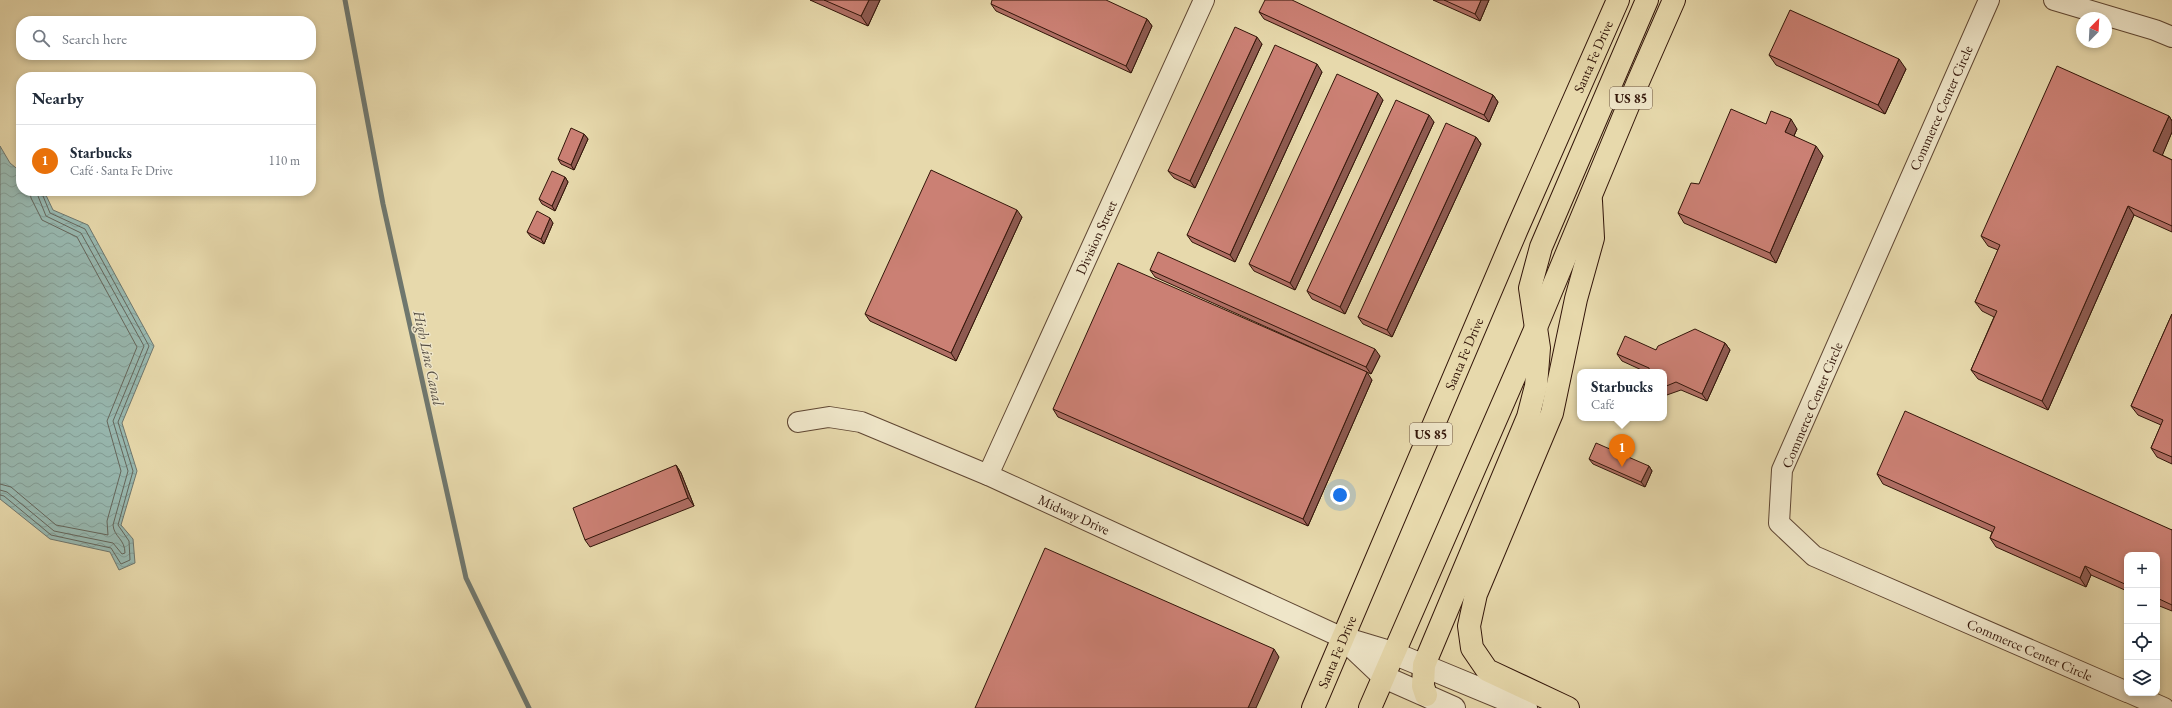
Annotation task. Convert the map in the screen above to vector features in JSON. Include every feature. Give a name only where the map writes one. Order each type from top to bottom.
[{"type":"highway","name":"Santa Fe Drive","points":[[1313,708],[1517,229],[1618,0]]},
{"type":"highway","points":[[1426,695],[1423,686],[1424,665],[1528,417],[1536,386],[1539,348],[1537,325],[1530,288],[1541,248],[1647,0]]},
{"type":"highway","name":"US 85","points":[[1370,708],[1537,325],[1590,196],[1674,0]]},
{"type":"highway","points":[[1568,708],[1487,670],[1472,648],[1469,626],[1476,594],[1552,413],[1576,299],[1593,238],[1590,196]]},
{"type":"street","name":"Division Street","points":[[988,475],[1204,0]]},
{"type":"street","name":"Commerce Center Circle","points":[[1989,0],[1782,470],[1779,523],[1814,556],[2124,690]]},
{"type":"street","points":[[2054,0],[2155,30],[2172,37]]},
{"type":"street","name":"Midway Drive","points":[[798,422],[829,417],[861,422],[988,475],[1343,638]]},
{"type":"street","points":[[1343,638],[1394,653],[1526,708]]},
{"type":"street","points":[[1343,638],[1384,677],[1454,708]]},
{"type":"street","name":"Commerce Center Circle","points":[[2137,696],[2164,708]]},
{"type":"water","points":[[0,146],[10,163],[16,168],[16,196],[46,196],[53,210],[88,225],[154,346],[122,423],[137,471],[121,525],[133,539],[135,563],[119,570],[110,552],[50,539],[0,499]]},
{"type":"building","points":[[824,0],[869,0],[861,16]]},
{"type":"building","points":[[992,0],[1106,0],[1147,19],[1126,66],[991,4]]},
{"type":"building","points":[[1265,0],[1292,0],[1493,95],[1484,115],[1259,12]]},
{"type":"building","points":[[1444,0],[1481,0],[1475,14]]},
{"type":"building","points":[[1790,10],[1899,59],[1878,105],[1769,55]]},
{"type":"building","points":[[1235,27],[1257,37],[1190,181],[1168,171]]},
{"type":"building","points":[[1275,45],[1317,64],[1230,255],[1187,235]]},
{"type":"building","points":[[2057,66],[2169,116],[2153,151],[2172,160],[2172,226],[2128,206],[2042,401],[1971,370],[1997,311],[1975,302],[2000,245],[1981,236]]},
{"type":"building","points":[[1337,74],[1378,93],[1290,283],[1249,264]]},
{"type":"building","points":[[1396,100],[1429,115],[1340,307],[1307,291]]},
{"type":"building","points":[[1731,109],[1766,124],[1771,111],[1791,119],[1785,132],[1816,146],[1770,253],[1678,213],[1691,183],[1699,184]]},
{"type":"building","points":[[1446,123],[1476,137],[1387,330],[1358,317]]},
{"type":"building","points":[[571,128],[584,134],[571,165],[558,159]]},
{"type":"building","points":[[931,170],[1017,210],[951,353],[865,314]]},
{"type":"building","points":[[552,171],[565,177],[552,206],[539,199]]},
{"type":"building","points":[[537,211],[550,218],[541,239],[527,232]]},
{"type":"building","points":[[1158,252],[1375,349],[1366,367],[1150,270]]},
{"type":"building","points":[[1118,263],[1367,372],[1303,519],[1053,409]]},
{"type":"building","points":[[2172,314],[2172,457],[2151,448],[2163,420],[2131,406]]},
{"type":"building","points":[[1695,329],[1725,343],[1702,394],[1676,382],[1667,386],[1667,369],[1649,369],[1617,354],[1625,336],[1656,350],[1658,346]]},
{"type":"building","points":[[1905,411],[2172,530],[2172,605],[2160,599],[2160,552],[2124,552],[2124,584],[2085,566],[2080,578],[1990,538],[1995,527],[1877,474]]},
{"type":"building","points":[[1596,443],[1649,466],[1641,482],[1589,459]]},
{"type":"building","points":[[676,465],[688,498],[585,540],[573,508]]},
{"type":"building","points":[[1045,548],[1274,649],[1248,708],[975,708]]},
{"type":"waterway","name":"High Line Canal","points":[[345,0],[383,204],[466,578],[529,708]]},
{"type":"place","name":"Starbucks","points":[[1622,467]]}]
